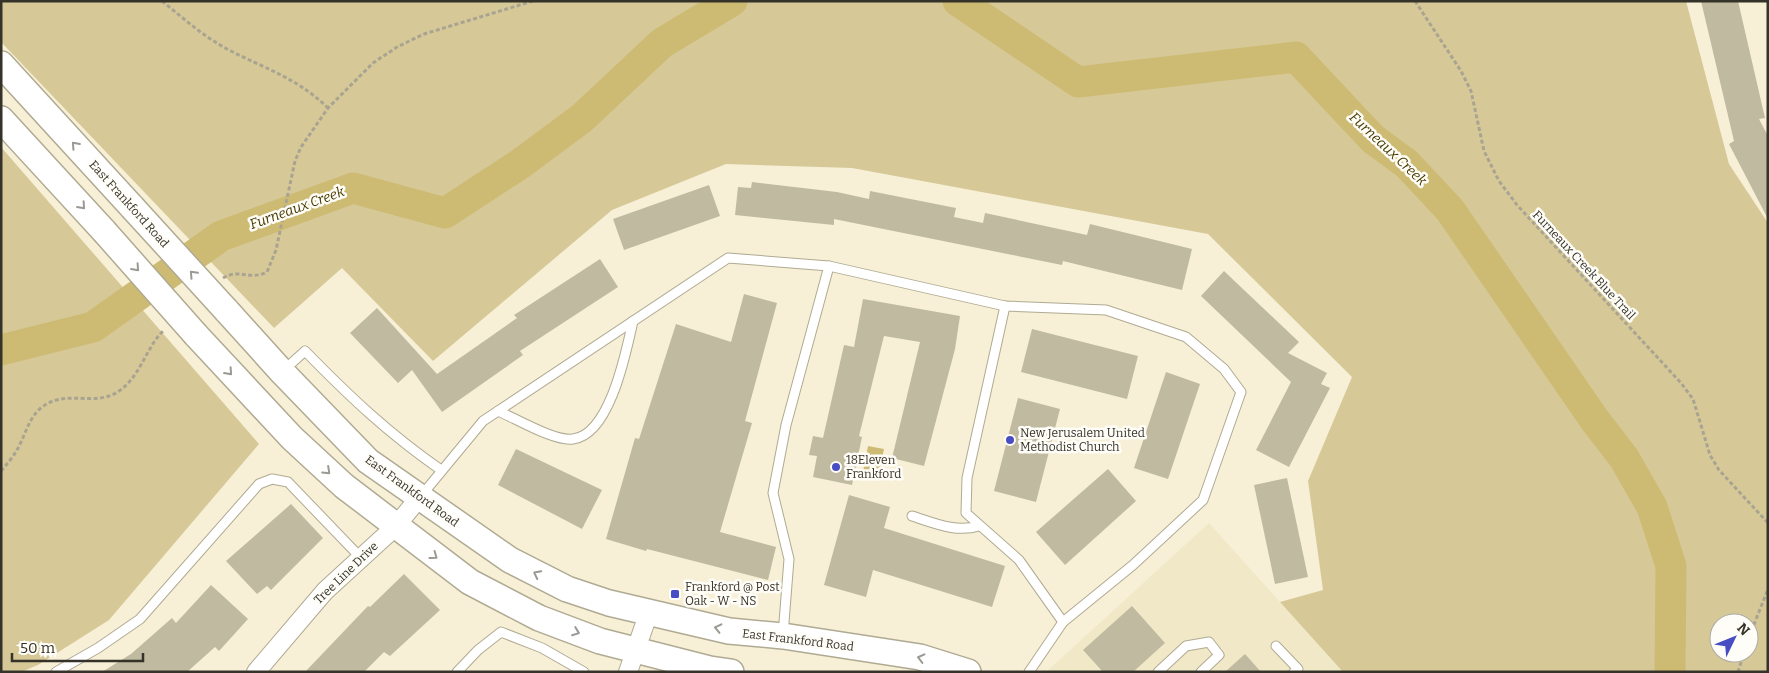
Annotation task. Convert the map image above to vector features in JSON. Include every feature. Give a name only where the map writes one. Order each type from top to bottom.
[{"type":"main road","name":"East Frankford Road","points":[[1,64],[282,372],[368,461],[510,560],[567,589],[609,603],[729,631],[783,636],[920,657],[968,672]]},
{"type":"main road","points":[[1,119],[196,335],[292,438],[344,486],[394,527],[470,582],[539,618],[600,641],[632,661],[731,672]]},
{"type":"street","name":"Tree Line Drive","points":[[256,672],[325,591],[394,527],[419,498]]},
{"type":"street","points":[[632,661],[649,612]]},
{"type":"lane","points":[[419,498],[483,420],[728,258],[829,266],[1005,306],[1106,310],[1186,337],[1224,369],[1241,392],[1203,500],[1133,565],[1063,622],[1029,672]]},
{"type":"lane","points":[[783,636],[789,559],[773,493],[786,425],[829,266]]},
{"type":"lane","points":[[1005,306],[967,478],[966,513],[1019,560],[1063,622]]},
{"type":"lane","points":[[498,411],[554,436],[572,440],[590,434],[605,413],[626,354],[633,321]]},
{"type":"lane","points":[[282,372],[305,351],[359,406],[402,443],[441,470]]},
{"type":"lane","points":[[56,672],[98,648],[140,619],[258,484],[272,479],[288,482],[361,558]]},
{"type":"lane","points":[[912,516],[957,529],[967,530],[979,526]]},
{"type":"lane","points":[[457,672],[478,650],[502,632],[542,648],[584,672]]},
{"type":"lane","points":[[1158,672],[1186,646],[1209,642],[1219,655],[1201,672]]},
{"type":"lane","points":[[1276,646],[1298,668],[1294,672]]},
{"type":"path","points":[[162,1],[208,37],[234,52],[286,76],[311,91],[328,108]]},
{"type":"path","points":[[221,279],[236,273],[257,277],[267,272],[276,250],[290,181],[301,147],[328,108],[373,63],[397,47],[424,34],[533,1]]},
{"type":"path","name":"Furneaux Creek Blue Trail","points":[[1415,1],[1461,71],[1471,91],[1484,151],[1499,181],[1517,205],[1681,383],[1693,399],[1710,455],[1719,470],[1768,524]]},
{"type":"path","points":[[1,471],[17,450],[31,420],[45,405],[65,397],[101,398],[118,392],[132,379],[158,336],[165,330]]},
{"type":"path","points":[[1758,613],[1768,589]]},
{"type":"shaded area","points":[[1,1],[1686,1],[1729,164],[1768,223],[1768,672],[1343,672],[1280,602],[1323,590],[1308,481],[1352,377],[1208,234],[852,168],[726,164],[612,210],[433,361],[342,268],[274,328],[1,42]]},
{"type":"shaded area","points":[[1,147],[259,444],[109,620],[38,665],[21,672],[1,672]]},
{"type":"shaded area","points":[[868,446],[884,449],[878,475],[863,472]]},
{"type":"shaded area","points":[[1209,523],[1343,672],[1046,672]]},
{"type":"building","points":[[1701,1],[1738,1],[1765,118],[1759,119],[1768,136],[1768,219],[1729,144],[1734,141]]},
{"type":"building","points":[[752,182],[837,192],[869,199],[870,191],[956,208],[954,217],[983,223],[985,213],[1087,235],[1090,224],[1192,249],[1182,290],[1063,261],[1062,265],[834,219],[834,225],[735,215],[738,187],[751,188]]},
{"type":"building","points":[[709,185],[720,216],[624,250],[613,219]]},
{"type":"building","points":[[600,259],[618,287],[520,351],[523,355],[442,412],[412,370],[398,383],[350,333],[377,308],[437,374],[517,318],[514,315]]},
{"type":"building","points":[[1224,271],[1299,342],[1288,353],[1327,373],[1321,384],[1330,388],[1289,467],[1256,450],[1291,382],[1201,296]]},
{"type":"building","points":[[744,294],[777,303],[745,421],[752,423],[720,532],[776,547],[768,580],[647,549],[646,551],[606,539],[635,438],[639,439],[676,324],[731,342]]},
{"type":"building","points":[[863,299],[960,316],[955,349],[924,466],[892,458],[920,342],[884,336],[859,436],[862,437],[852,485],[813,477],[817,456],[809,455],[813,436],[823,438],[844,345],[854,347]]},
{"type":"building","points":[[1032,329],[1138,356],[1127,399],[1021,372]]},
{"type":"building","points":[[1166,372],[1200,384],[1168,479],[1134,468]]},
{"type":"building","points":[[1018,398],[1060,409],[1036,502],[994,491]]},
{"type":"building","points":[[516,449],[602,490],[582,529],[498,485]]},
{"type":"building","points":[[1108,469],[1136,501],[1065,565],[1036,532]]},
{"type":"building","points":[[1287,478],[1308,577],[1275,584],[1254,485]]},
{"type":"building","points":[[849,495],[890,507],[884,528],[1005,566],[992,607],[873,570],[866,597],[824,585]]},
{"type":"building","points":[[291,504],[323,538],[271,590],[267,586],[257,594],[226,561]]},
{"type":"building","points":[[404,574],[440,610],[390,656],[384,652],[364,672],[305,672],[368,606],[370,607]]},
{"type":"building","points":[[211,585],[248,619],[219,651],[215,647],[187,672],[102,672],[131,654],[172,618],[176,623]]},
{"type":"building","points":[[1132,606],[1165,643],[1133,672],[1103,672],[1083,650]]},
{"type":"building","points":[[1245,654],[1261,672],[1225,672]]},
{"type":"waterway","name":"Furneaux Creek","points":[[1,350],[93,327],[221,236],[353,188],[445,213],[520,164],[582,118],[662,43],[732,1]]},
{"type":"waterway","name":"Furneaux Creek","points":[[958,1],[1078,82],[1296,57],[1373,139],[1407,164],[1450,210],[1594,419],[1624,458],[1652,507],[1671,566],[1670,672]]},
{"type":"place","name":"New Jerusalem United Methodist Church","points":[[1010,440]]},
{"type":"place","name":"18Eleven Frankford","points":[[836,467]]},
{"type":"place","name":"Frankford @ Post Oak - W - NS","points":[[675,594]]}]
